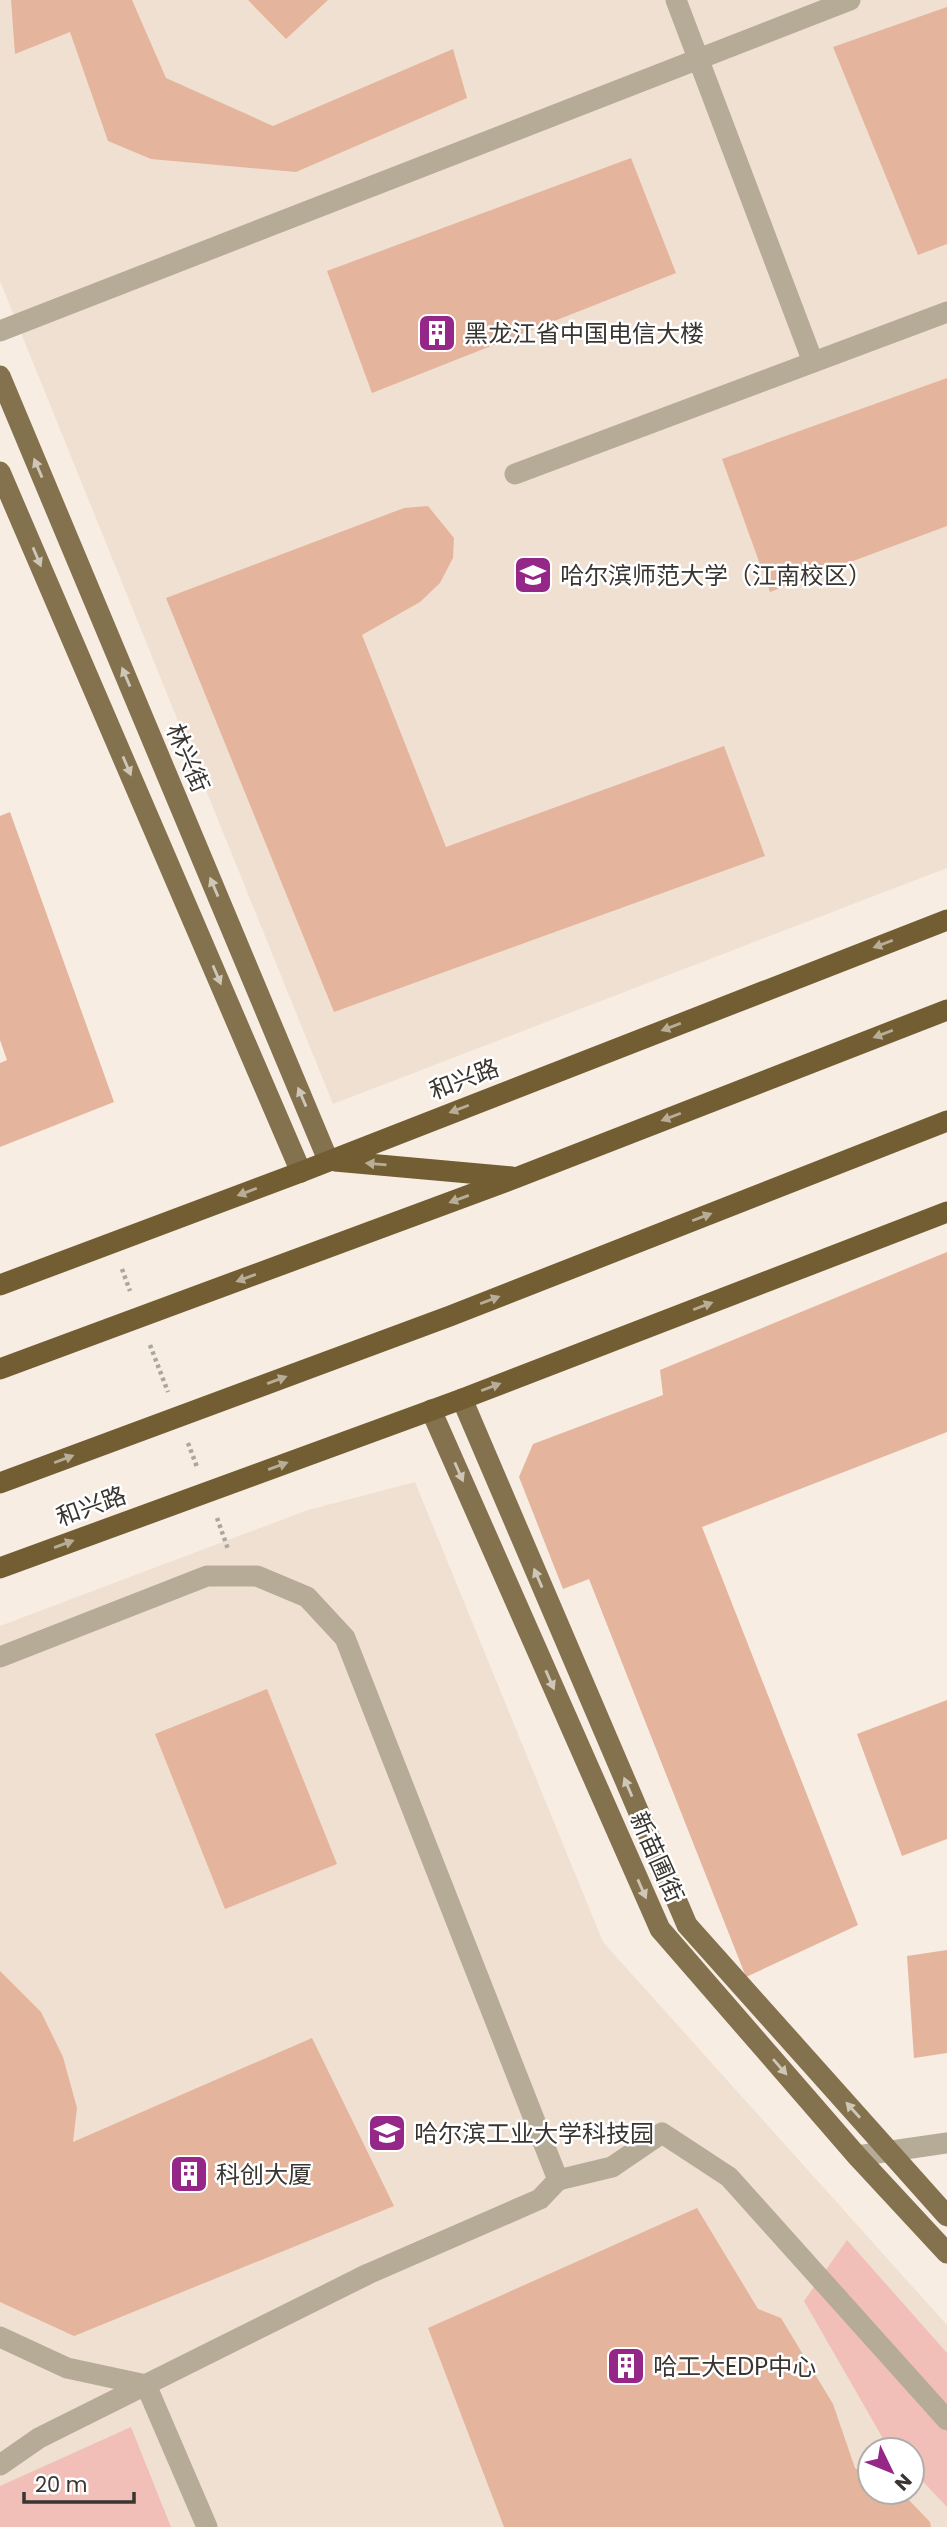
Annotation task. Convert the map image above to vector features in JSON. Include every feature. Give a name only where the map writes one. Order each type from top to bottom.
[{"type":"highway","name":"和兴路","points":[[0,1285],[302,1172],[947,920]]},
{"type":"highway","points":[[0,1369],[518,1177],[947,1010]]},
{"type":"highway","points":[[0,1483],[450,1316],[947,1121]]},
{"type":"highway","points":[[328,1160],[518,1177]]},
{"type":"highway","name":"和兴路","points":[[0,1568],[462,1399],[947,1212]]},
{"type":"main road","name":"林兴街","points":[[0,376],[328,1160]]},
{"type":"main road","points":[[0,472],[302,1172]]},
{"type":"main road","name":"新苗圃街","points":[[462,1399],[687,1925],[947,2216]]},
{"type":"main road","name":"新苗圃街","points":[[431,1410],[660,1929],[857,2156],[947,2253]]},
{"type":"street","points":[[676,0],[813,362]]},
{"type":"street","points":[[0,331],[850,0]]},
{"type":"street","points":[[515,474],[947,312]]},
{"type":"street","points":[[0,1657],[208,1576],[257,1576],[307,1597],[345,1638],[558,2179]]},
{"type":"street","points":[[0,2465],[39,2438],[368,2274],[540,2199],[558,2179],[612,2166],[662,2133],[729,2177],[947,2420]]},
{"type":"street","points":[[857,2156],[947,2143]]},
{"type":"street","points":[[0,2337],[67,2368],[146,2385]]},
{"type":"street","points":[[146,2385],[207,2527]]},
{"type":"path","points":[[119,1262],[134,1301]]},
{"type":"path","points":[[148,1340],[173,1405]]},
{"type":"path","points":[[183,1431],[198,1469]]},
{"type":"path","points":[[213,1508],[233,1560]]},
{"type":"shaded area","name":"哈尔滨师范大学（江南校区）","points":[[0,0],[947,0],[947,868],[333,1104],[0,281]]},
{"type":"shaded area","name":"哈尔滨工业大学科技园","points":[[415,1482],[603,1942],[947,2325],[947,2527],[0,2527],[0,1626],[308,1510]]},
{"type":"shaded area","points":[[847,2240],[947,2353],[947,2507],[926,2485],[926,2436],[882,2436],[804,2301]]},
{"type":"shaded area","points":[[131,2427],[171,2527],[0,2527],[0,2486]]},
{"type":"building","points":[[11,0],[132,0],[166,78],[273,126],[453,49],[467,98],[296,172],[151,159],[108,141],[70,32],[15,54]]},
{"type":"building","points":[[248,0],[328,0],[286,39]]},
{"type":"building","points":[[947,7],[947,244],[918,255],[833,47]]},
{"type":"building","name":"黑龙江省中国电信大楼","points":[[631,158],[676,273],[372,393],[327,271]]},
{"type":"building","points":[[947,378],[947,526],[770,592],[722,459]]},
{"type":"building","points":[[428,506],[454,538],[453,558],[440,583],[420,602],[362,635],[446,847],[724,746],[765,856],[334,1012],[166,598],[404,508]]},
{"type":"building","points":[[10,812],[114,1102],[0,1147],[0,1063],[7,1060],[0,1040],[0,816]]},
{"type":"building","points":[[947,1252],[947,1432],[702,1527],[858,1925],[746,1977],[589,1579],[563,1589],[519,1477],[533,1444],[663,1395],[660,1370]]},
{"type":"building","points":[[267,1689],[337,1864],[225,1909],[155,1734]]},
{"type":"building","points":[[947,1700],[947,1839],[902,1856],[857,1734]]},
{"type":"building","points":[[947,1950],[947,2053],[914,2058],[907,1956]]},
{"type":"building","name":"科创大厦","points":[[0,1971],[41,2012],[63,2057],[77,2108],[73,2142],[312,2038],[394,2206],[74,2336],[0,2302]]},
{"type":"building","name":"哈工大EDP中心","points":[[697,2208],[758,2309],[781,2318],[833,2404],[856,2469],[856,2506],[915,2506],[930,2522],[931,2527],[504,2527],[428,2328]]},
{"type":"place","name":"黑龙江省中国电信大楼","points":[[437,333]]},
{"type":"place","name":"哈尔滨师范大学（江南校区）","points":[[533,575]]},
{"type":"place","name":"哈尔滨工业大学科技园","points":[[387,2133]]},
{"type":"place","name":"科创大厦","points":[[189,2174]]},
{"type":"place","name":"哈工大EDP中心","points":[[626,2366]]}]
